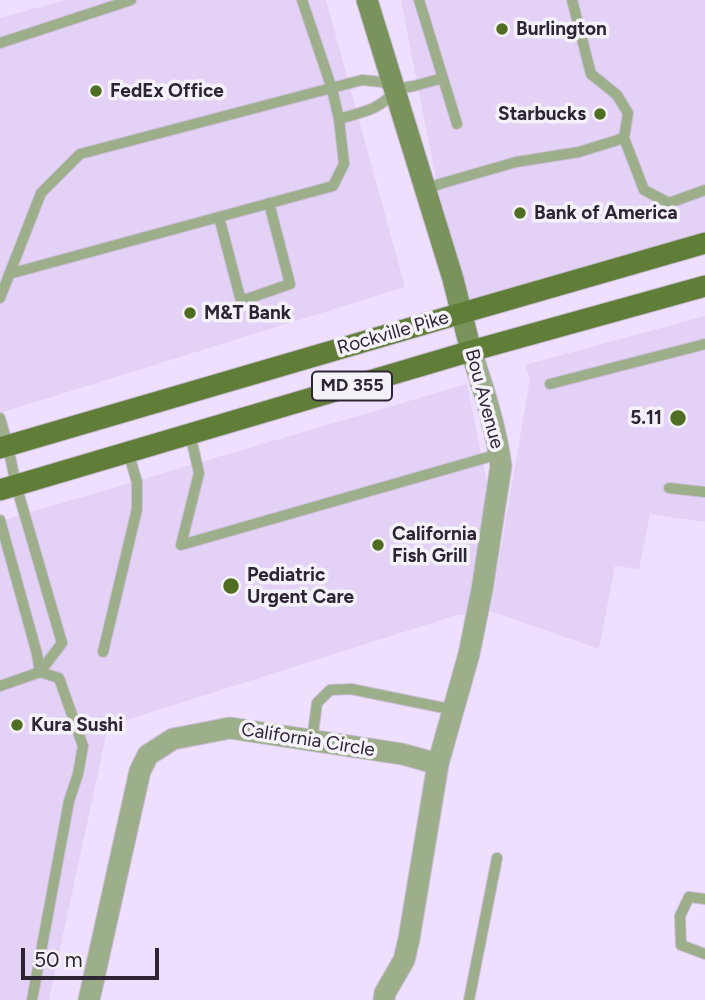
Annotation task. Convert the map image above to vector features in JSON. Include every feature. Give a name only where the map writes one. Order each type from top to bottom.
[{"type":"main road","name":"Rockville Pike","points":[[4,447],[705,243]]},
{"type":"main road","name":"Rockville Pike","points":[[8,488],[471,351],[705,286]]},
{"type":"street","name":"Bou Avenue","points":[[367,0],[426,189],[499,454],[500,466],[482,590],[469,654],[438,764]]},
{"type":"street","name":"California Circle","points":[[89,1000],[140,771],[148,755],[173,739],[230,728],[402,754],[438,764]]},
{"type":"street","points":[[384,1000],[385,993],[404,961],[438,764]]},
{"type":"lane","points":[[0,43],[131,0]]},
{"type":"lane","points":[[9,274],[333,186],[344,163],[340,119],[302,0]]},
{"type":"lane","points":[[419,0],[457,124]]},
{"type":"lane","points":[[572,0],[592,74],[617,95],[628,113],[624,138],[644,190],[669,203],[705,190]]},
{"type":"lane","points":[[340,119],[385,103],[396,89],[443,78]]},
{"type":"lane","points":[[0,298],[41,193],[80,154],[362,80],[382,82],[396,89]]},
{"type":"lane","points":[[426,189],[516,163],[579,152],[624,138]]},
{"type":"lane","points":[[219,217],[241,301],[290,285],[268,203]]},
{"type":"lane","points":[[550,384],[705,344]]},
{"type":"lane","points":[[0,418],[8,488],[62,643],[40,672],[0,686]]},
{"type":"lane","points":[[190,434],[199,473],[181,545],[499,454]]},
{"type":"lane","points":[[103,652],[137,509],[137,482],[128,452]]},
{"type":"lane","points":[[668,488],[705,492]]},
{"type":"lane","points":[[0,520],[40,672]]},
{"type":"lane","points":[[32,1000],[69,801],[83,746],[59,678],[40,672]]},
{"type":"lane","points":[[312,741],[317,703],[330,690],[351,689],[454,710]]},
{"type":"lane","points":[[469,1000],[497,858]]},
{"type":"lane","points":[[705,899],[690,897],[680,916],[681,945],[705,954]]},
{"type":"shaded area","points":[[65,0],[326,0],[405,287],[0,413],[0,18]]},
{"type":"shaded area","points":[[401,0],[705,0],[705,243],[462,313]]},
{"type":"shaded area","points":[[705,316],[705,522],[650,514],[639,569],[615,566],[599,649],[490,611],[530,379],[525,365]]},
{"type":"shaded area","points":[[467,384],[490,498],[467,614],[108,726],[49,1000],[0,1000],[0,521]]},
{"type":"place","name":"Burlington","points":[[502,29]]},
{"type":"place","name":"FedEx Office","points":[[96,91]]},
{"type":"place","name":"Starbucks","points":[[600,114]]},
{"type":"place","name":"Bank of America","points":[[520,213]]},
{"type":"place","name":"M&T Bank","points":[[190,313]]},
{"type":"place","name":"5.11","points":[[678,418]]},
{"type":"place","name":"California Fish Grill","points":[[378,545]]},
{"type":"place","name":"Pediatric Urgent Care","points":[[231,586]]},
{"type":"place","name":"Kura Sushi","points":[[17,725]]}]
